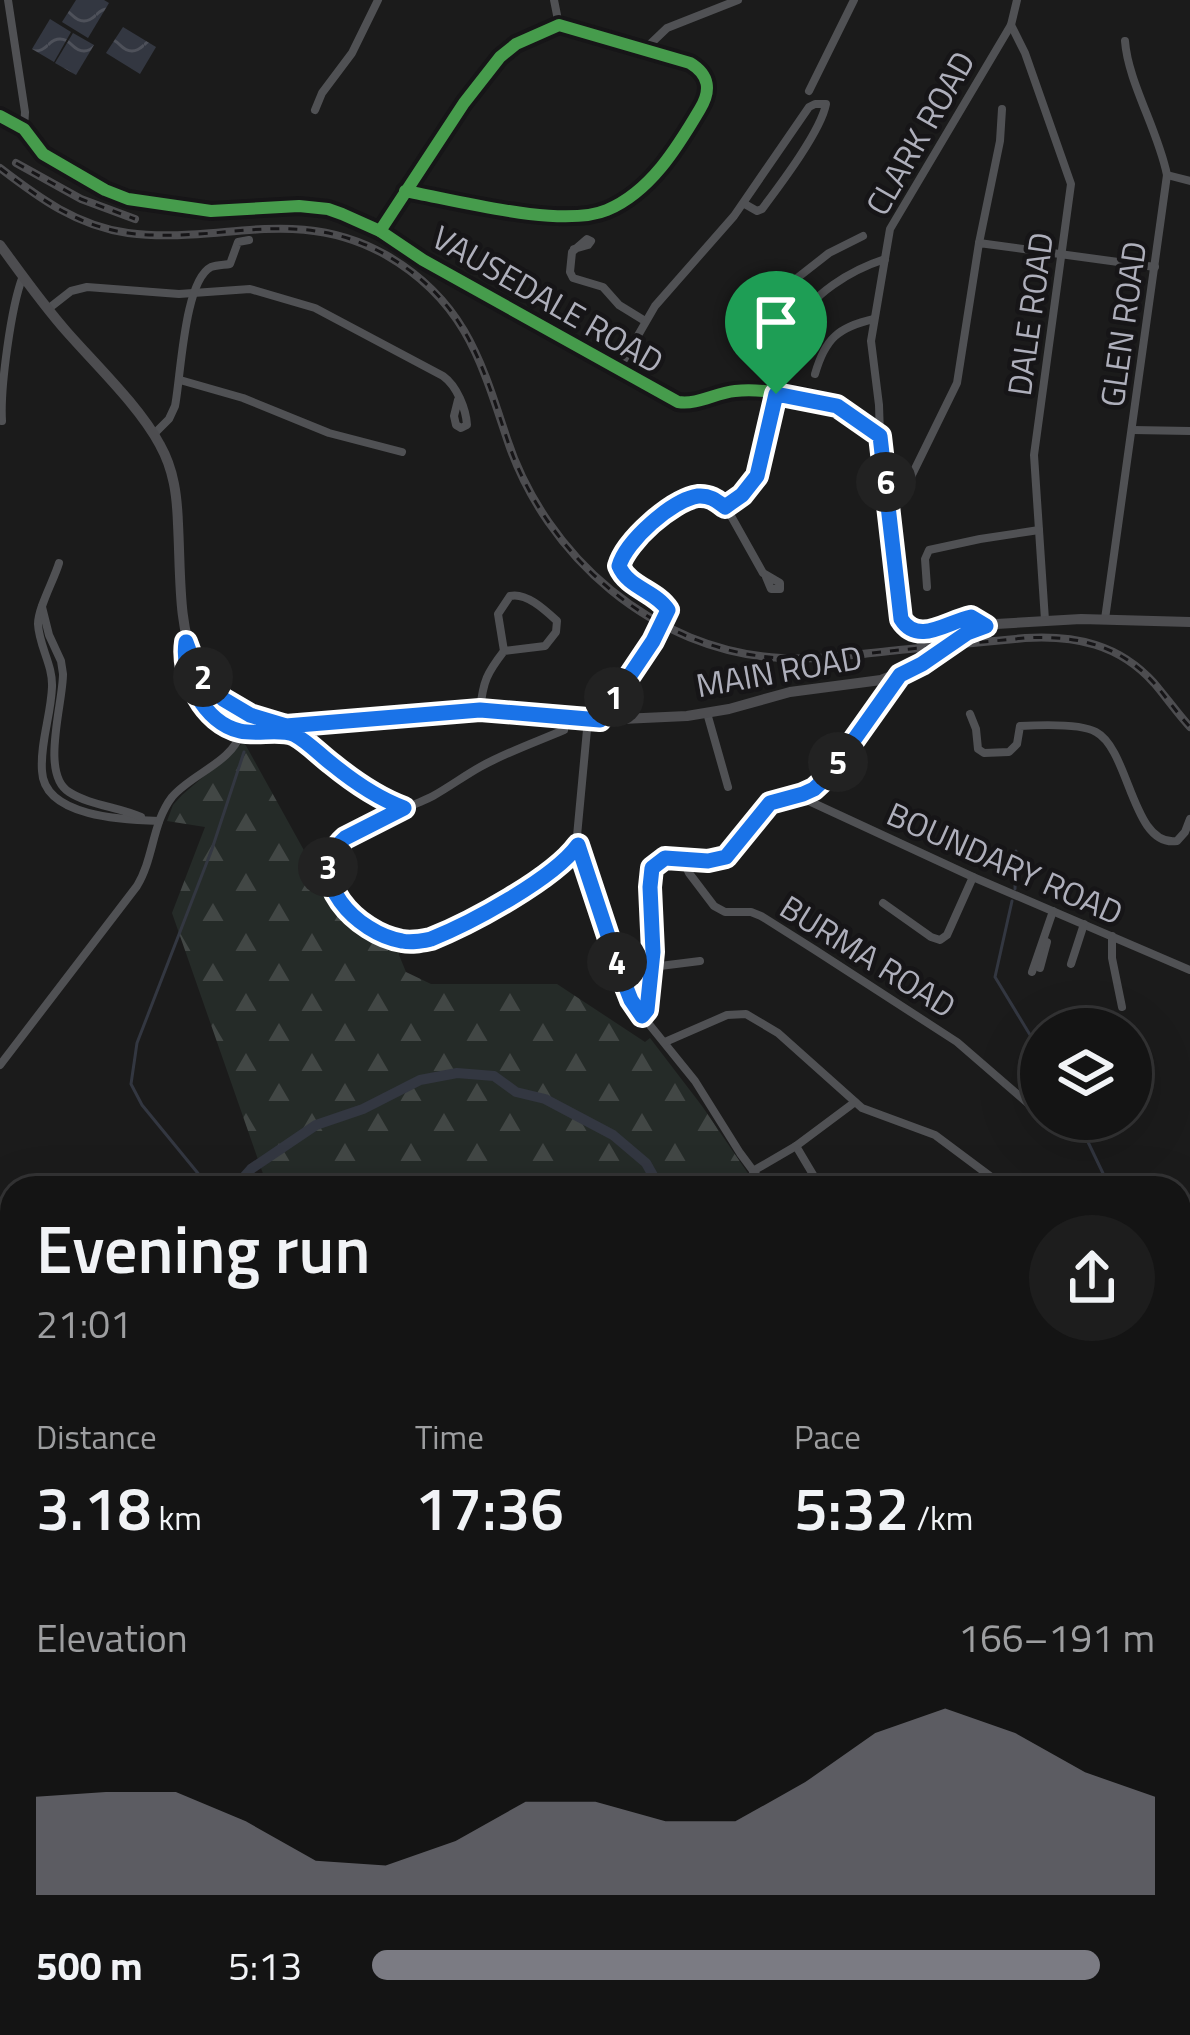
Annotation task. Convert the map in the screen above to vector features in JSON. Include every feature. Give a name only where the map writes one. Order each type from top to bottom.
[{"type":"main road","name":"MAIN ROAD","points":[[0,245],[154,434],[174,478],[186,642],[193,661],[223,699],[289,729],[480,710],[594,719],[707,713],[790,692],[900,675],[986,626],[1106,619],[1190,622]]},
{"type":"street","points":[[8,0],[24,129]]},
{"type":"street","points":[[315,110],[352,53],[378,0]]},
{"type":"street","points":[[554,0],[559,26]]},
{"type":"street","points":[[644,49],[667,28],[738,0]]},
{"type":"street","points":[[809,91],[854,0]]},
{"type":"street","name":"CLARK ROAD","points":[[880,436],[871,351],[894,221],[1011,25],[1017,0]]},
{"type":"street","name":"DALE ROAD","points":[[1011,25],[1070,175],[1034,455],[1045,621]]},
{"type":"street","points":[[380,231],[405,191],[464,103],[515,44],[559,26],[698,68],[706,79],[708,91],[699,111],[660,168],[642,188],[597,213],[553,215],[405,191]]},
{"type":"street","name":"GLEN ROAD","points":[[1106,619],[1167,175],[1125,40]]},
{"type":"street","points":[[619,370],[671,286],[743,203],[809,107],[826,104],[806,145],[762,209],[743,203]]},
{"type":"street","points":[[889,505],[908,483],[957,383],[1002,109]]},
{"type":"street","name":"VAUSEDALE ROAD","points":[[0,116],[24,129],[43,154],[128,199],[211,211],[286,206],[342,214],[380,231],[423,260],[671,399],[686,404],[728,392],[776,394],[837,406],[880,436]]},
{"type":"street","points":[[1167,175],[1190,181]]},
{"type":"street","points":[[863,236],[829,254],[752,312],[740,332],[751,354],[772,364],[787,364],[793,332],[811,304],[864,267],[885,259]]},
{"type":"street","points":[[154,434],[173,414],[192,294],[206,272],[230,264],[238,242],[249,239]]},
{"type":"street","points":[[979,243],[1155,267]]},
{"type":"street","points":[[574,249],[573,278],[604,287],[619,305],[645,322]]},
{"type":"street","points":[[2,421],[16,299],[23,276]]},
{"type":"street","points":[[48,309],[66,294],[87,287],[192,294],[250,289],[304,303],[437,372],[454,385],[458,400]]},
{"type":"street","points":[[815,374],[831,338],[874,320]]},
{"type":"street","points":[[180,380],[243,398],[329,434],[402,452]]},
{"type":"street","points":[[725,507],[757,476],[776,394]]},
{"type":"street","points":[[1132,430],[1190,431]]},
{"type":"street","points":[[880,436],[904,626],[916,632],[971,617],[986,626]]},
{"type":"street","points":[[757,1176],[695,1082],[631,1000],[578,845],[577,828],[594,719],[658,632],[668,610],[623,576],[622,556],[645,528],[686,501],[709,497],[725,507],[766,577]]},
{"type":"street","points":[[927,587],[929,550],[1039,530]]},
{"type":"street","points":[[59,563],[42,607],[63,674],[54,754],[56,778],[72,794],[153,821]]},
{"type":"street","points":[[480,710],[487,673],[504,651],[545,646],[556,632],[557,621],[526,597],[510,596],[498,614],[504,651]]},
{"type":"street","points":[[944,628],[967,633]]},
{"type":"street","name":"MAIN ROAD","points":[[186,642],[184,656],[191,683],[220,721],[241,732],[289,729]]},
{"type":"street","points":[[642,1016],[647,1010],[652,967],[650,872],[660,860],[726,857],[770,803],[814,789],[900,675]]},
{"type":"street","points":[[707,713],[728,787]]},
{"type":"street","points":[[970,714],[978,749],[984,754],[1009,752],[1017,744],[1020,726],[1059,725],[1096,732],[1111,748],[1139,811],[1159,838],[1177,841],[1190,819]]},
{"type":"street","points":[[289,729],[356,782],[404,808]]},
{"type":"street","points":[[564,730],[494,760],[345,838],[333,852],[328,873],[335,894],[373,931],[403,942],[431,939],[548,875],[578,845]]},
{"type":"street","points":[[0,1065],[142,878],[152,854],[153,821],[173,796],[234,747],[241,732]]},
{"type":"street","name":"BOUNDARY ROAD","points":[[803,794],[845,819],[1190,970]]},
{"type":"street","name":"BURMA ROAD","points":[[682,858],[706,898],[719,910],[761,916],[957,1042],[1020,1096]]},
{"type":"street","points":[[883,903],[940,940],[947,935],[973,877]]},
{"type":"street","points":[[1036,970],[1055,912]]},
{"type":"street","points":[[1071,964],[1084,924]]},
{"type":"street","points":[[1112,936],[1122,1007]]},
{"type":"street","points":[[652,967],[700,962]]},
{"type":"street","points":[[665,1042],[727,1015],[746,1014],[778,1033],[855,1102],[872,1113],[935,1135],[990,1176]]},
{"type":"street","points":[[0,1039],[13,1049]]},
{"type":"street","points":[[753,1171],[855,1102]]},
{"type":"street","points":[[796,1146],[814,1176]]},
{"type":"green space","points":[[244,742],[332,901],[355,923],[398,946],[406,972],[431,984],[557,984],[645,1042],[650,1038],[750,1176],[264,1176],[172,913],[205,827],[167,821],[182,795]]},
{"type":"water","points":[[76,0],[109,3],[88,38],[62,22]]},
{"type":"water","points":[[50,19],[71,32],[54,62],[32,49]]},
{"type":"water","points":[[123,27],[156,47],[140,74],[106,53]]},
{"type":"water","points":[[73,33],[94,45],[76,75],[55,63]]},
{"type":"waterway","points":[[200,1176],[142,1105],[131,1084],[137,1043],[244,752]]},
{"type":"waterway","points":[[1015,889],[1016,851]]},
{"type":"waterway","points":[[1012,901],[995,977],[1020,1018]]},
{"type":"waterway","points":[[245,1176],[316,1125],[363,1109],[420,1080],[457,1073],[494,1076],[516,1092],[545,1099],[613,1135],[646,1163],[653,1176]]},
{"type":"waterway","points":[[1087,1140],[1104,1176]]},
{"type":"railway","points":[[16,163],[81,199],[135,219]]},
{"type":"railway","points":[[0,168],[60,209],[109,229],[162,235],[258,229],[321,232],[353,240],[413,273],[452,312],[466,334],[525,482],[548,522],[611,590],[649,617],[690,637],[734,651],[781,658],[1025,638],[1079,641],[1126,659],[1154,683],[1190,727]]},
{"type":"cycle path","points":[[380,231],[464,103],[516,44],[559,25],[690,63],[705,78],[704,102],[672,153],[636,192],[607,210],[536,215],[479,206],[426,195],[405,191]]},
{"type":"cycle path","points":[[0,116],[24,129],[43,154],[128,199],[211,211],[299,206],[342,214],[380,231],[423,260],[678,402],[759,391],[803,397],[846,411],[880,437],[901,619],[911,630],[967,633]]},
{"type":"route","points":[[776,394],[837,406],[880,436],[904,626],[920,631],[944,628],[971,617],[986,626],[900,675],[829,775],[814,789],[770,803],[726,857],[708,861],[665,858],[652,868],[653,952],[647,1010],[642,1016],[620,972],[578,845],[542,879],[431,939],[403,942],[389,938],[353,916],[335,894],[329,861],[345,838],[404,808],[356,782],[292,732],[241,732],[220,721],[191,683],[184,656],[186,642],[202,676],[223,699],[250,715],[286,726],[480,710],[600,720],[668,610],[623,576],[622,556],[645,528],[686,501],[709,497],[725,507],[750,488],[776,394]]}]
